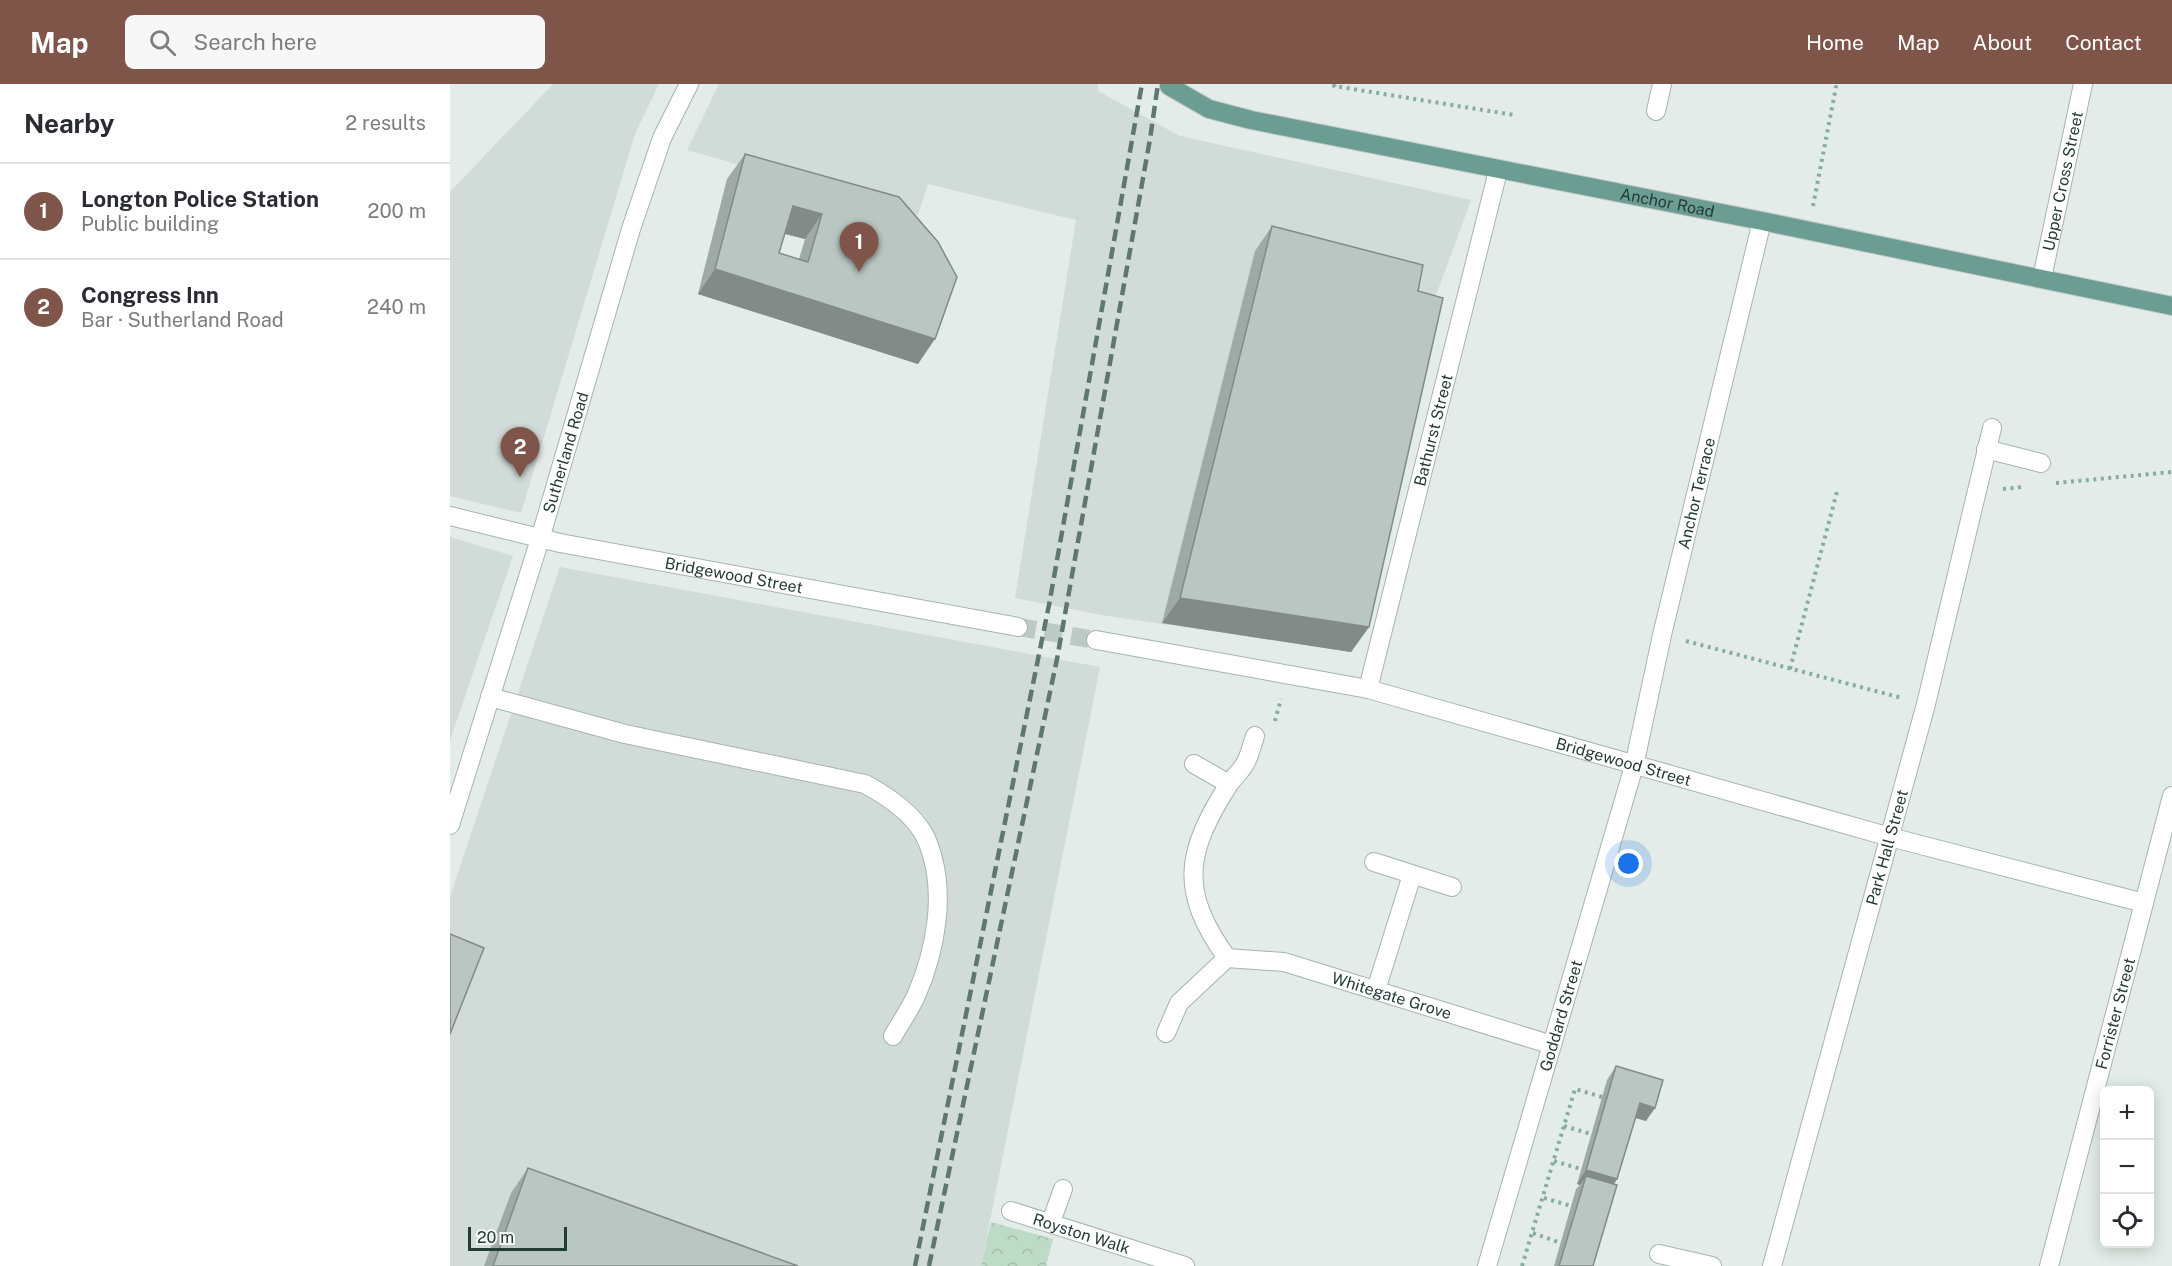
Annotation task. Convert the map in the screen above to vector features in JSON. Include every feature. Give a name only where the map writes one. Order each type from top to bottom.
[{"type":"main road","name":"Anchor Road","points":[[1169,86],[1209,109],[1251,120],[1498,171],[1762,221],[2172,306]]},
{"type":"street","name":"Sutherland Road","points":[[450,825],[540,539],[631,230],[662,138],[689,84]]},
{"type":"street","points":[[1656,111],[1662,84]]},
{"type":"street","name":"Upper Cross Street","points":[[2042,278],[2083,84]]},
{"type":"street","name":"Bathurst Street","points":[[1368,689],[1498,171]]},
{"type":"street","name":"Anchor Terrace","points":[[1634,766],[1662,635],[1762,221]]},
{"type":"street","name":"Park Hall Street","points":[[1772,1266],[1926,704],[1975,491],[1992,428]]},
{"type":"street","points":[[1986,449],[2041,463]]},
{"type":"street","name":"Bridgewood Street","points":[[450,516],[540,539],[1018,627]]},
{"type":"street","name":"Bridgewood Street","points":[[1096,640],[1368,689],[1890,837],[2144,903]]},
{"type":"street","points":[[490,697],[625,734],[866,784],[887,795],[914,820],[928,842],[935,869],[938,901],[936,932],[926,971],[915,998],[893,1036]]},
{"type":"street","points":[[1167,1033],[1179,1003],[1227,958],[1206,929],[1191,877],[1200,839],[1229,784],[1245,764],[1255,736]]},
{"type":"street","points":[[1194,765],[1229,784]]},
{"type":"street","name":"Goddard Street","points":[[1487,1266],[1634,766]]},
{"type":"street","name":"Forrister Street","points":[[2049,1266],[2172,796]]},
{"type":"street","points":[[1374,862],[1452,887]]},
{"type":"street","points":[[1376,990],[1412,874]]},
{"type":"street","name":"Whitegate Grove","points":[[1227,958],[1284,962],[1552,1045]]},
{"type":"street","points":[[1051,1222],[1063,1189]]},
{"type":"street","name":"Royston Walk","points":[[1011,1211],[1185,1266]]},
{"type":"street","points":[[1659,1254],[1712,1266]]},
{"type":"path","points":[[1335,84],[1334,86],[1514,115]]},
{"type":"path","points":[[1808,232],[1836,87],[1834,84]]},
{"type":"path","points":[[2044,485],[2172,472]]},
{"type":"path","points":[[1975,491],[2033,486]]},
{"type":"path","points":[[1790,669],[1838,488]]},
{"type":"path","points":[[1662,635],[1926,704]]},
{"type":"path","points":[[1255,736],[1270,739],[1288,675]]},
{"type":"path","points":[[1522,1266],[1575,1089],[1602,1097]]},
{"type":"path","points":[[1564,1126],[1591,1134]]},
{"type":"path","points":[[1554,1161],[1581,1169]]},
{"type":"path","points":[[1544,1198],[1571,1206]]},
{"type":"path","points":[[1533,1233],[1561,1243]]},
{"type":"shaded area","points":[[553,84],[659,84],[635,134],[521,513],[450,496],[450,192]]},
{"type":"shaded area","points":[[719,84],[1098,84],[1098,91],[1180,136],[1471,200],[1426,323],[1351,652],[1101,615],[1015,598],[1076,220],[928,184],[918,215],[687,150]]},
{"type":"shaded area","points":[[450,537],[513,556],[450,740]]},
{"type":"shaded area","points":[[560,567],[1100,667],[981,1266],[450,1266],[450,897]]},
{"type":"green space","points":[[991,1222],[1053,1239],[1046,1266],[981,1266]]},
{"type":"building","points":[[745,154],[899,197],[938,242],[957,277],[935,339],[715,269]],"holes":[[[793,206],[822,214],[808,262],[779,253]]]},
{"type":"building","points":[[1272,226],[1423,265],[1418,291],[1443,298],[1369,627],[1180,598]]},
{"type":"building","points":[[450,934],[484,948],[450,1034]]},
{"type":"building","points":[[1616,1066],[1663,1080],[1655,1108],[1640,1103],[1617,1179],[1586,1170]]},
{"type":"building","points":[[528,1168],[798,1266],[493,1266]]},
{"type":"building","points":[[1586,1176],[1617,1185],[1593,1266],[1559,1266]]},
{"type":"tunnel","points":[[1018,627],[1096,640]]},
{"type":"railway","points":[[915,1266],[1049,605],[1142,84]]},
{"type":"railway","points":[[929,1266],[1057,659],[1158,84]]},
{"type":"place","name":"Longton Police Station","points":[[859,272]]},
{"type":"place","name":"Congress Inn","points":[[520,477]]}]
